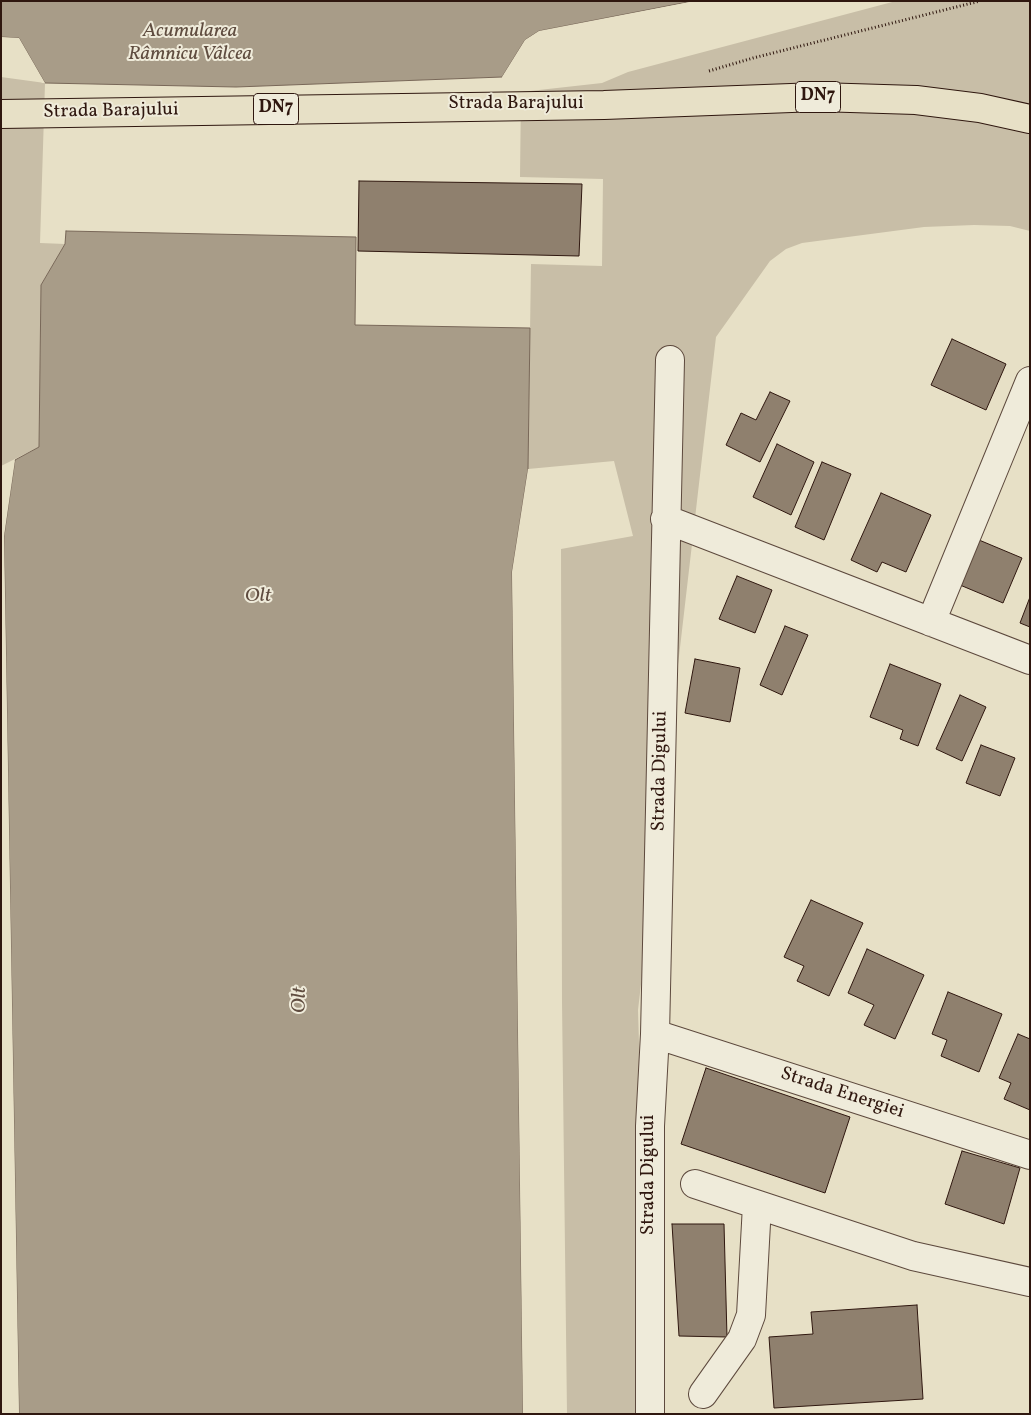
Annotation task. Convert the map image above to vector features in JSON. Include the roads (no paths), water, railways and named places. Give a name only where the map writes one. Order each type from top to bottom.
[{"type":"highway","name":"Strada Barajului","points":[[9,114],[535,104],[604,105],[838,98],[925,102],[980,108],[1030,119]]},
{"type":"street","name":"Strada Digului","points":[[650,1414],[650,1126],[655,1034],[670,360]]},
{"type":"street","points":[[931,622],[1030,381]]},
{"type":"street","points":[[665,518],[1030,660]]},
{"type":"street","name":"Strada Energiei","points":[[655,1034],[1030,1155]]},
{"type":"street","points":[[695,1184],[913,1256],[1030,1282]]},
{"type":"street","points":[[703,1394],[742,1339],[751,1315],[757,1204]]},
{"type":"water","name":"Acumularea Râmnicu Vâlcea","points":[[1,1],[693,1],[539,31],[525,40],[502,77],[236,87],[45,83],[19,38],[1,37]]},
{"type":"water","name":"Olt","points":[[66,231],[356,237],[355,325],[530,328],[528,469],[512,572],[523,1414],[19,1414],[4,536],[15,460],[39,447],[41,285],[65,244]]}]
